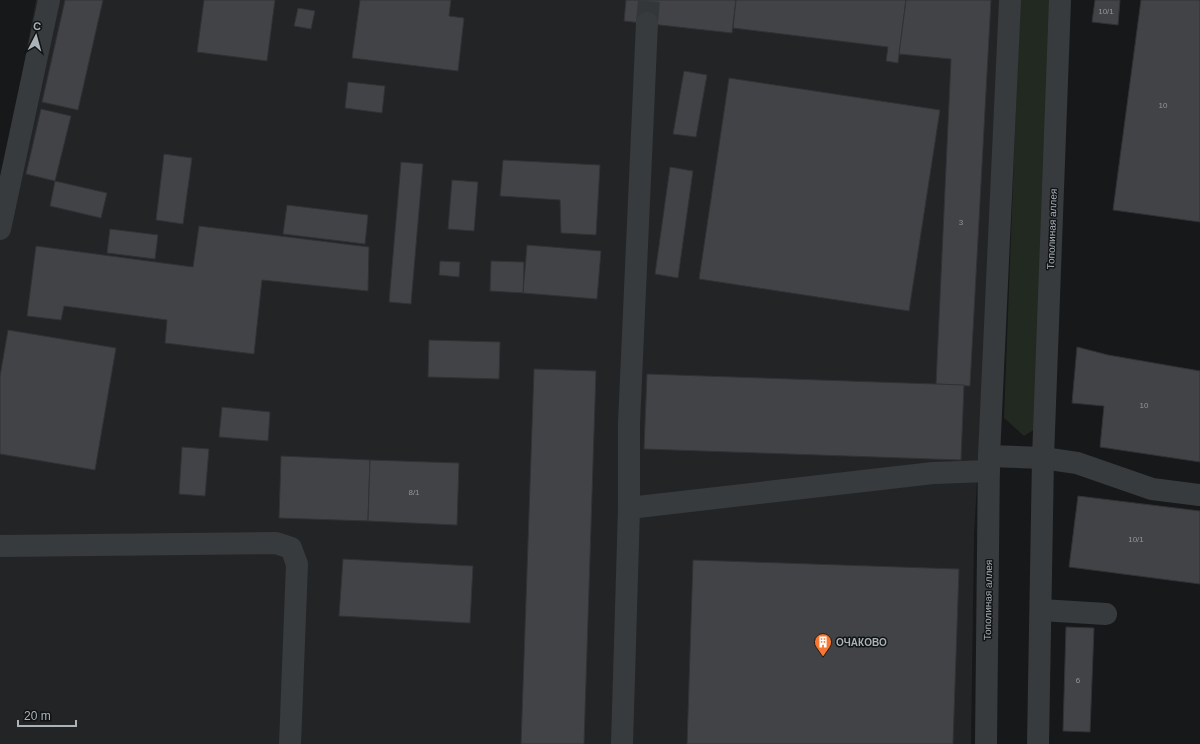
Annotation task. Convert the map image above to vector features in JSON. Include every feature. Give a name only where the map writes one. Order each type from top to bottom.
[{"type":"street","points":[[0,228],[49,0]]},
{"type":"street","name":"Тополиная аллея","points":[[986,744],[989,463],[1010,0]]},
{"type":"street","name":"Тополиная аллея","points":[[1038,744],[1043,458],[1060,0]]},
{"type":"street","points":[[622,744],[629,508],[628,423],[647,23]]},
{"type":"street","points":[[629,508],[925,474],[989,463],[1043,458],[1077,463],[1152,489],[1200,495]]},
{"type":"street","points":[[0,546],[276,543],[291,548],[297,564],[290,744]]},
{"type":"street","points":[[1041,610],[1106,614]]},
{"type":"shaded area","points":[[36,0],[1004,0],[974,536],[971,744],[0,744],[0,192]]},
{"type":"shaded area","points":[[1020,0],[1052,0],[1037,428],[1024,436],[1004,418]]},
{"type":"building","points":[[65,0],[103,0],[78,110],[42,102]]},
{"type":"building","points":[[204,0],[275,0],[267,61],[197,52]]},
{"type":"building","points":[[360,0],[451,0],[449,16],[464,18],[458,71],[352,58]]},
{"type":"building","points":[[626,0],[736,0],[732,33],[624,21]]},
{"type":"building","points":[[736,0],[906,0],[898,63],[886,61],[888,47],[733,28]]},
{"type":"building","points":[[906,0],[991,0],[970,386],[936,384],[951,59],[899,54]]},
{"type":"building","points":[[1095,0],[1120,0],[1118,25],[1092,22]]},
{"type":"building","points":[[1141,0],[1200,0],[1200,222],[1113,210]]},
{"type":"building","points":[[298,8],[315,11],[311,29],[294,26]]},
{"type":"building","points":[[684,71],[707,75],[696,137],[673,134]]},
{"type":"building","points":[[729,78],[940,110],[909,311],[699,279]]},
{"type":"building","points":[[348,82],[385,86],[382,113],[345,108]]},
{"type":"building","points":[[41,109],[71,116],[55,181],[26,174]]},
{"type":"building","points":[[164,154],[192,158],[183,224],[156,220]]},
{"type":"building","points":[[503,160],[600,165],[596,235],[561,233],[560,200],[500,196]]},
{"type":"building","points":[[401,162],[423,164],[411,304],[389,302]]},
{"type":"building","points":[[670,167],[693,171],[678,278],[655,274]]},
{"type":"building","points":[[452,180],[478,182],[474,231],[448,229]]},
{"type":"building","points":[[55,181],[107,193],[101,218],[50,206]]},
{"type":"building","points":[[287,205],[368,215],[365,244],[283,234]]},
{"type":"building","points":[[199,226],[369,247],[368,291],[262,280],[254,354],[165,343],[167,320],[64,306],[61,320],[27,316],[36,246],[193,267]]},
{"type":"building","points":[[110,229],[158,235],[155,259],[107,253]]},
{"type":"building","points":[[527,245],[601,251],[597,299],[523,293]]},
{"type":"building","points":[[440,261],[460,262],[459,277],[439,275]]},
{"type":"building","points":[[491,261],[524,262],[523,293],[490,291]]},
{"type":"building","points":[[8,330],[116,348],[95,470],[0,454],[0,376]]},
{"type":"building","points":[[429,340],[500,342],[499,379],[428,377]]},
{"type":"building","points":[[1077,347],[1108,355],[1200,371],[1200,462],[1100,447],[1104,406],[1072,403]]},
{"type":"building","points":[[534,369],[596,371],[584,744],[521,744]]},
{"type":"building","points":[[647,374],[964,385],[961,460],[644,449]]},
{"type":"building","points":[[222,407],[270,412],[268,441],[219,437]]},
{"type":"building","points":[[182,447],[209,449],[205,496],[179,494]]},
{"type":"building","points":[[281,456],[370,460],[368,521],[279,518]]},
{"type":"building","points":[[370,460],[459,463],[457,525],[368,521]]},
{"type":"building","points":[[1078,496],[1200,511],[1200,584],[1069,567]]},
{"type":"building","points":[[343,559],[473,566],[470,623],[339,616]]},
{"type":"building","name":"ОЧАКОВО","points":[[693,560],[959,569],[953,744],[687,744]]},
{"type":"building","points":[[1066,627],[1094,628],[1090,732],[1063,731]]},
{"type":"tunnel","points":[[647,23],[649,0]]},
{"type":"place","name":"ОЧАКОВО","points":[[823,657]]}]
